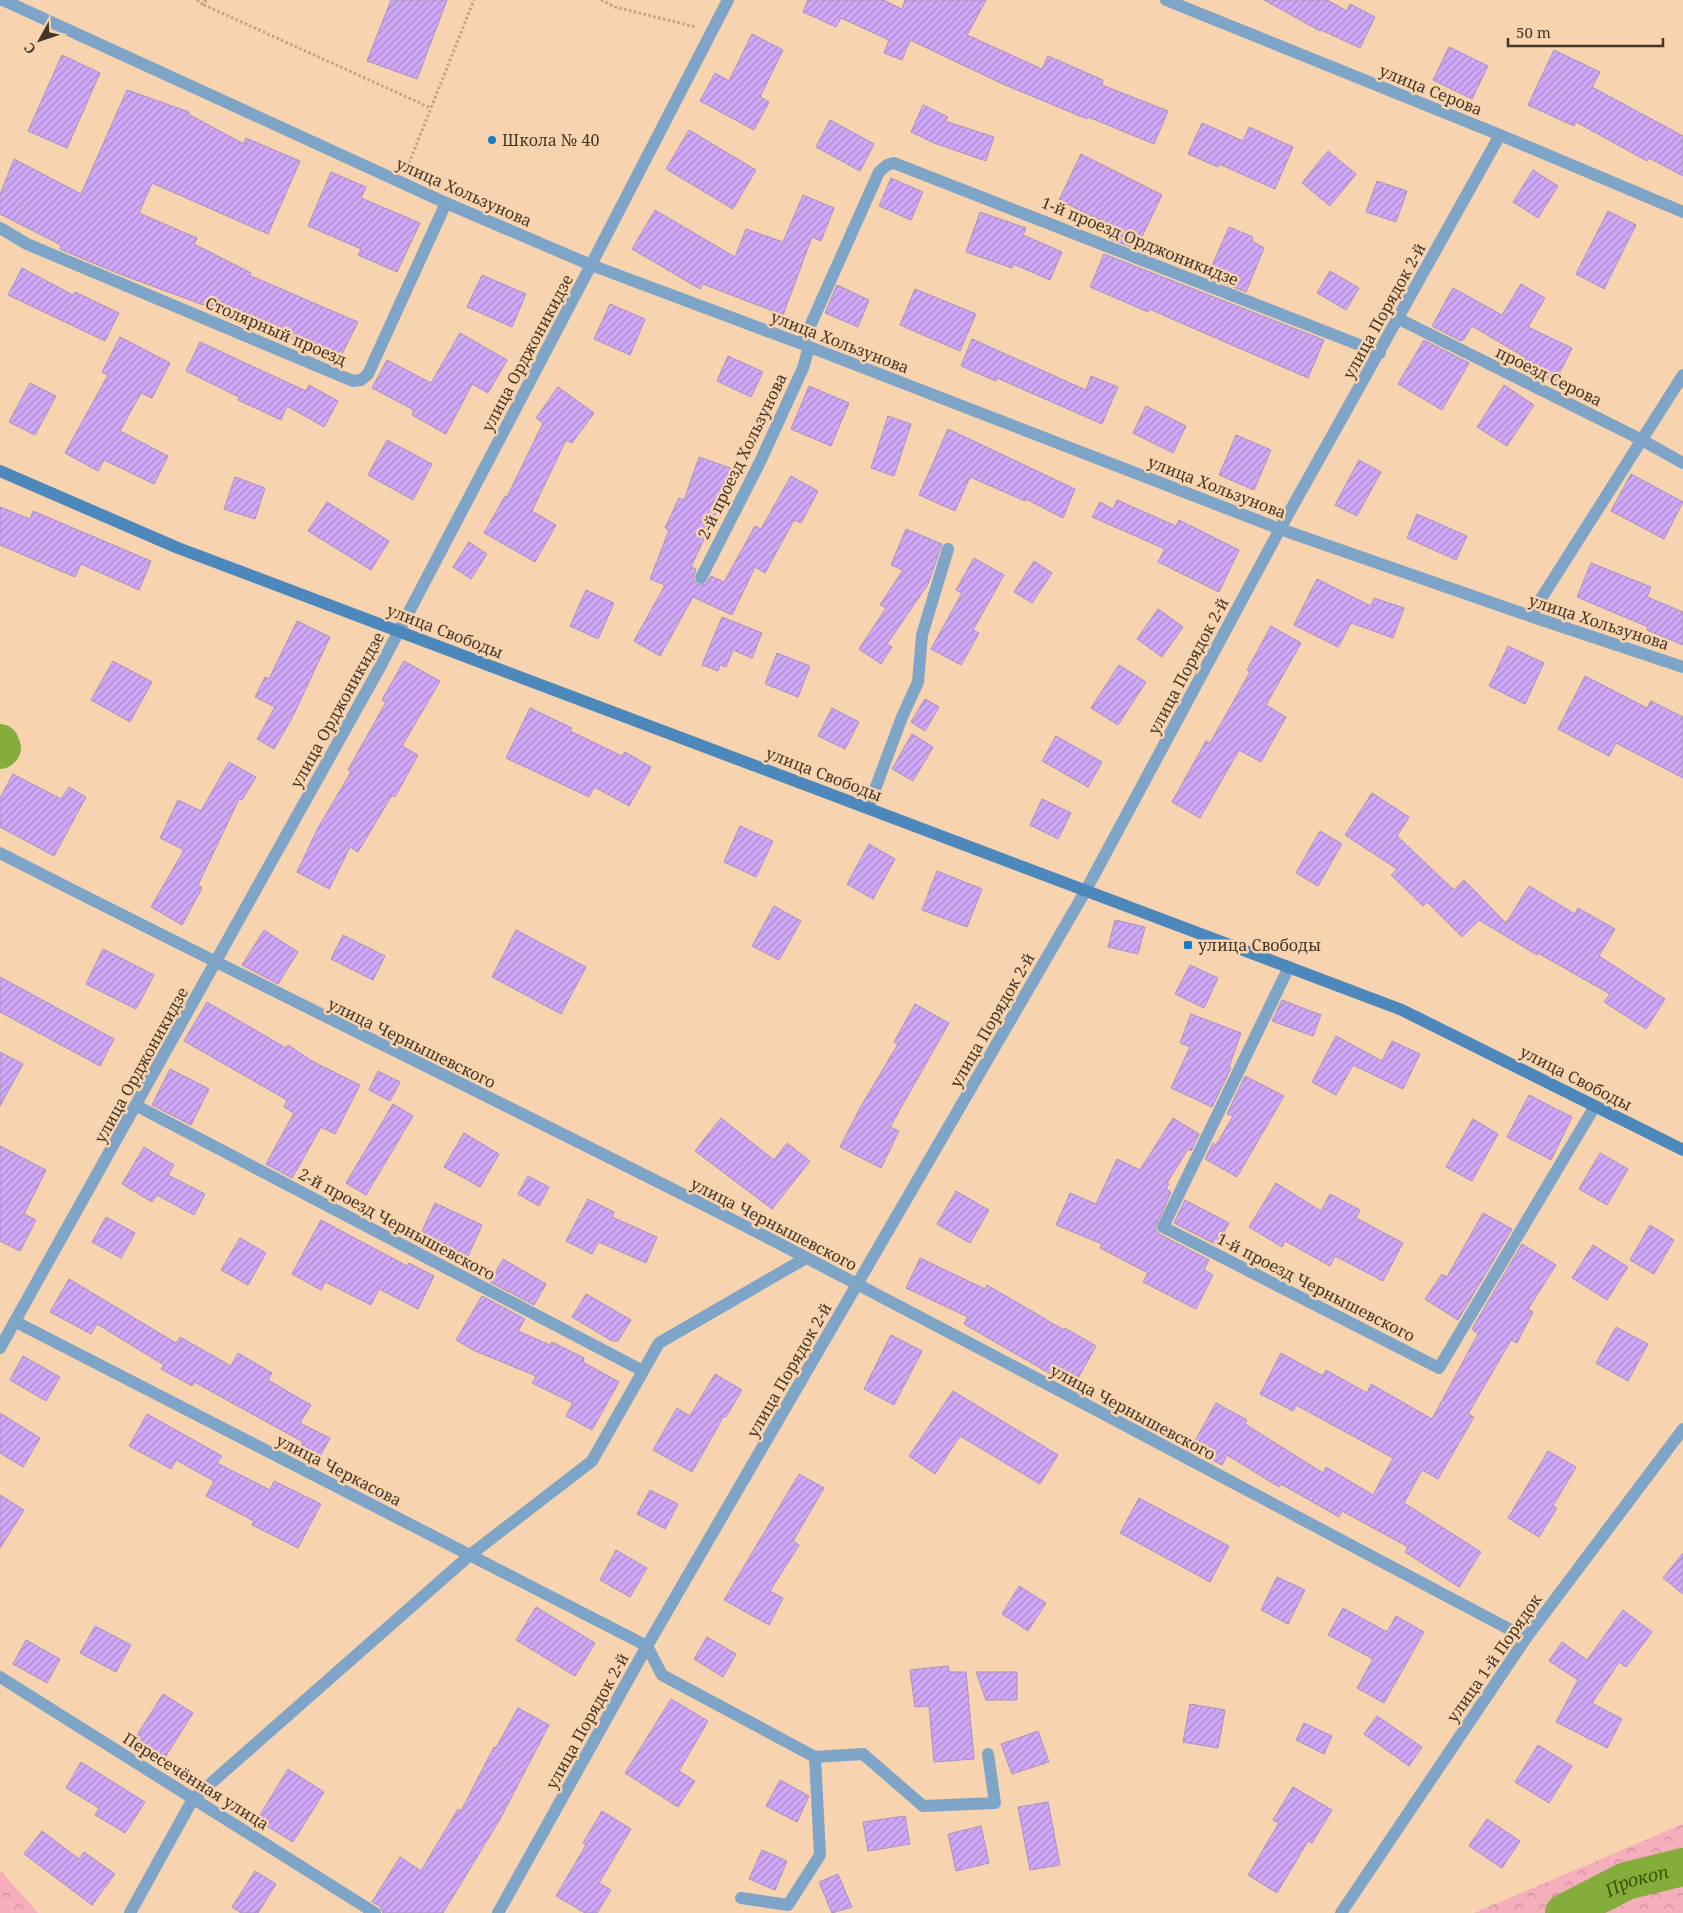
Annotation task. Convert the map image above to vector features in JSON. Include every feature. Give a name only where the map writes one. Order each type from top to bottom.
[{"type":"main road","name":"улица Свободы","points":[[0,471],[178,548],[1402,1010],[1683,1150]]},
{"type":"street","name":"улица Хользунова","points":[[4,0],[446,203],[591,265],[1280,529],[1530,616],[1683,666]]},
{"type":"street","name":"улица Орджоникидзе","points":[[0,1348],[137,1106],[399,631],[728,0]]},
{"type":"street","name":"улица Серова","points":[[1166,0],[1500,135],[1683,212]]},
{"type":"street","name":"улица Порядок 2-й","points":[[498,1913],[648,1646],[1086,890],[1280,529],[1380,353],[1500,135]]},
{"type":"street","name":"2-й проезд Хользунова","points":[[701,578],[760,462],[802,368],[806,346],[879,172],[888,164]]},
{"type":"street","name":"1-й проезд Орджоникидзе","points":[[888,164],[902,164],[1380,353]]},
{"type":"street","name":"Столярный проезд","points":[[0,228],[27,244],[354,381],[361,380],[368,374],[446,203]]},
{"type":"street","name":"проезд Серова","points":[[1398,320],[1640,439],[1683,463]]},
{"type":"street","points":[[1530,616],[1640,439],[1683,375]]},
{"type":"street","points":[[868,808],[902,717],[918,682],[922,635],[948,549]]},
{"type":"street","name":"улица Чернышевского","points":[[0,853],[215,963],[806,1258],[1526,1638]]},
{"type":"street","name":"1-й проезд Чернышевского","points":[[1289,967],[1163,1226],[1439,1368],[1595,1106]]},
{"type":"street","name":"2-й проезд Чернышевского","points":[[137,1106],[643,1371]]},
{"type":"street","points":[[130,1913],[193,1798],[470,1555],[592,1461],[659,1343],[806,1258]]},
{"type":"street","name":"улица Черкасова","points":[[16,1322],[648,1646]]},
{"type":"street","name":"улица 1-й Порядок","points":[[1342,1913],[1526,1638],[1683,1429]]},
{"type":"street","points":[[648,1646],[662,1675],[815,1757],[864,1754],[923,1806],[995,1803],[988,1754]]},
{"type":"street","name":"Пересечённая улица","points":[[0,1677],[375,1913]]},
{"type":"street","points":[[741,1898],[788,1905],[820,1856],[815,1757]]},
{"type":"path","points":[[197,0],[431,108]]},
{"type":"path","points":[[204,4],[206,0]]},
{"type":"path","points":[[400,182],[474,0]]},
{"type":"path","points":[[601,0],[615,7],[700,28],[710,34]]},
{"type":"green space","points":[[1683,1824],[1683,1913],[1474,1913]]},
{"type":"green space","points":[[0,1870],[38,1913],[0,1913]]},
{"type":"building","points":[[391,0],[447,0],[417,79],[367,61]]},
{"type":"building","points":[[808,0],[883,0],[902,9],[905,0],[986,0],[967,35],[1042,69],[1048,56],[1103,80],[1102,85],[1168,111],[1154,144],[1005,85],[910,40],[902,60],[884,53],[889,40],[841,18],[836,27],[803,12]]},
{"type":"building","points":[[1264,0],[1327,0],[1347,11],[1350,4],[1375,17],[1360,48],[1320,31]]},
{"type":"building","points":[[752,34],[783,50],[760,97],[769,102],[754,130],[700,101],[715,73],[729,81]]},
{"type":"building","points":[[1449,47],[1488,66],[1472,99],[1433,80]]},
{"type":"building","points":[[1554,50],[1600,72],[1592,87],[1683,136],[1683,176],[1649,158],[1647,161],[1576,122],[1574,126],[1528,105]]},
{"type":"building","points":[[62,55],[100,73],[67,148],[28,131]]},
{"type":"building","points":[[127,90],[189,112],[188,114],[244,144],[246,138],[300,161],[268,234],[152,183],[139,213],[197,238],[194,244],[251,273],[249,275],[358,322],[341,356],[117,273],[60,249],[61,245],[0,214],[0,195],[14,159],[81,194]]},
{"type":"building","points":[[923,105],[948,117],[945,121],[994,137],[986,161],[934,143],[911,132]]},
{"type":"building","points":[[830,120],[874,144],[860,171],[816,147]]},
{"type":"building","points":[[1202,123],[1243,141],[1249,127],[1293,147],[1275,189],[1219,164],[1218,167],[1188,154]]},
{"type":"building","points":[[689,130],[756,170],[733,209],[666,169]]},
{"type":"building","points":[[1328,151],[1356,174],[1330,206],[1302,183]]},
{"type":"building","points":[[1081,154],[1162,195],[1136,249],[1110,239],[1115,227],[1059,200]]},
{"type":"building","points":[[1533,170],[1558,186],[1538,218],[1513,202]]},
{"type":"building","points":[[331,172],[366,187],[361,198],[420,223],[397,272],[358,255],[361,249],[308,226]]},
{"type":"building","points":[[891,178],[923,192],[911,220],[879,206]]},
{"type":"building","points":[[1377,181],[1407,191],[1396,222],[1366,212]]},
{"type":"building","points":[[803,195],[834,208],[821,241],[812,237],[783,315],[703,284],[700,289],[632,249],[655,210],[735,257],[746,229],[783,242]]},
{"type":"building","points":[[1608,211],[1636,225],[1604,289],[1576,274]]},
{"type":"building","points":[[980,212],[1026,228],[1023,235],[1062,252],[1050,280],[1013,264],[1012,268],[966,252]]},
{"type":"building","points":[[1229,227],[1253,237],[1252,241],[1264,248],[1246,292],[1207,277]]},
{"type":"building","points":[[1104,254],[1324,340],[1308,378],[1149,309],[1148,312],[1090,287]]},
{"type":"building","points":[[22,268],[73,295],[75,292],[119,313],[105,341],[8,295]]},
{"type":"building","points":[[1330,271],[1359,288],[1346,310],[1317,293]]},
{"type":"building","points":[[482,275],[526,294],[512,327],[467,307]]},
{"type":"building","points":[[1521,284],[1545,298],[1528,327],[1572,348],[1555,382],[1522,367],[1526,358],[1472,326],[1461,341],[1432,326],[1453,288],[1502,315]]},
{"type":"building","points":[[837,285],[869,300],[858,327],[825,313]]},
{"type":"building","points":[[915,289],[976,314],[960,351],[900,325]]},
{"type":"building","points":[[610,304],[645,319],[630,355],[594,339]]},
{"type":"building","points":[[460,333],[507,360],[488,393],[472,384],[446,434],[412,415],[414,410],[372,388],[387,360],[431,383]]},
{"type":"building","points":[[120,337],[170,363],[152,398],[141,393],[120,431],[168,456],[154,484],[104,460],[98,471],[65,453],[108,375],[102,372]]},
{"type":"building","points":[[972,339],[1086,390],[1091,376],[1118,387],[1102,424],[997,378],[996,381],[961,366]]},
{"type":"building","points":[[1424,340],[1469,363],[1442,410],[1398,384]]},
{"type":"building","points":[[200,342],[306,391],[309,385],[338,401],[324,427],[287,406],[281,420],[238,400],[239,397],[186,371]]},
{"type":"building","points":[[728,356],[763,372],[751,397],[717,381]]},
{"type":"building","points":[[30,383],[56,396],[35,435],[9,422]]},
{"type":"building","points":[[1504,385],[1534,405],[1507,446],[1477,427]]},
{"type":"building","points":[[809,386],[849,403],[831,446],[791,429]]},
{"type":"building","points":[[558,387],[594,413],[572,443],[566,440],[532,511],[556,525],[535,562],[484,533],[505,496],[507,497],[543,423],[536,418]]},
{"type":"building","points":[[1146,406],[1186,426],[1173,453],[1133,433]]},
{"type":"building","points":[[888,416],[911,424],[894,476],[871,468]]},
{"type":"building","points":[[948,429],[1075,489],[1063,518],[1026,499],[1025,501],[970,477],[955,511],[919,495]]},
{"type":"building","points":[[1236,435],[1271,450],[1254,490],[1219,475]]},
{"type":"building","points":[[387,440],[432,464],[413,500],[368,475]]},
{"type":"building","points":[[699,457],[733,469],[726,491],[691,567],[696,569],[693,579],[698,585],[706,584],[711,576],[724,582],[755,526],[761,529],[791,476],[818,491],[801,523],[794,520],[765,573],[755,567],[732,615],[693,597],[660,656],[634,641],[665,585],[650,579],[669,530],[665,528],[679,498],[684,500]]},
{"type":"building","points":[[1359,460],[1381,472],[1357,516],[1335,505]]},
{"type":"building","points":[[1631,474],[1683,502],[1664,539],[1611,511]]},
{"type":"building","points":[[235,477],[265,488],[255,519],[224,509]]},
{"type":"building","points":[[1117,500],[1176,526],[1179,520],[1239,550],[1219,592],[1158,562],[1165,549],[1092,517],[1100,502],[1113,509]]},
{"type":"building","points":[[327,502],[389,541],[371,570],[308,531]]},
{"type":"building","points":[[0,507],[30,519],[33,511],[151,561],[139,590],[81,564],[75,577],[0,545]]},
{"type":"building","points":[[1417,514],[1467,536],[1456,560],[1407,538]]},
{"type":"building","points":[[906,529],[942,544],[928,584],[887,644],[892,647],[881,664],[859,649],[886,608],[880,605],[903,570],[891,565]]},
{"type":"building","points":[[469,542],[487,554],[471,579],[453,567]]},
{"type":"building","points":[[974,558],[1004,575],[973,630],[979,633],[961,665],[931,649],[962,593],[956,590]]},
{"type":"building","points":[[1034,561],[1052,573],[1032,603],[1014,592]]},
{"type":"building","points":[[1591,563],[1651,587],[1647,597],[1683,612],[1683,645],[1647,630],[1648,627],[1577,597]]},
{"type":"building","points":[[1317,579],[1371,606],[1374,598],[1404,608],[1393,638],[1351,623],[1338,647],[1294,625]]},
{"type":"building","points":[[586,590],[614,603],[598,639],[570,626]]},
{"type":"building","points":[[1158,609],[1183,627],[1162,657],[1137,639]]},
{"type":"building","points":[[722,617],[762,633],[752,658],[733,650],[726,667],[720,665],[718,671],[702,665]]},
{"type":"building","points":[[297,621],[330,637],[293,716],[274,749],[257,739],[275,707],[255,697],[265,677],[269,679]]},
{"type":"building","points":[[1271,626],[1301,643],[1266,705],[1286,717],[1261,762],[1239,750],[1200,818],[1172,802],[1206,741],[1210,743],[1250,672],[1247,670]]},
{"type":"building","points":[[1508,646],[1544,663],[1525,704],[1489,686]]},
{"type":"building","points":[[777,653],[810,666],[798,697],[765,684]]},
{"type":"building","points":[[113,661],[152,682],[130,722],[91,700]]},
{"type":"building","points":[[404,661],[440,681],[402,746],[418,755],[395,797],[392,795],[358,852],[350,847],[329,889],[297,872],[318,828],[351,772],[348,770],[386,702],[382,700]]},
{"type":"building","points":[[1119,665],[1146,682],[1118,725],[1091,708]]},
{"type":"building","points":[[1585,676],[1647,708],[1651,701],[1683,717],[1683,778],[1616,743],[1609,756],[1558,729]]},
{"type":"building","points":[[925,699],[939,707],[925,731],[911,722]]},
{"type":"building","points":[[530,708],[572,728],[570,731],[622,756],[625,752],[651,767],[629,806],[594,787],[589,797],[506,758]]},
{"type":"building","points":[[832,708],[859,722],[845,749],[818,736]]},
{"type":"building","points":[[912,734],[933,747],[913,781],[892,769]]},
{"type":"building","points":[[1056,736],[1102,762],[1088,787],[1042,761]]},
{"type":"building","points":[[229,762],[256,777],[242,800],[239,799],[198,885],[202,888],[182,925],[151,907],[184,850],[160,838],[178,800],[201,811]]},
{"type":"building","points":[[13,774],[61,799],[69,787],[86,797],[54,856],[0,827],[0,798]]},
{"type":"building","points":[[1372,793],[1409,817],[1397,836],[1454,890],[1464,880],[1506,923],[1529,886],[1575,914],[1578,908],[1615,929],[1599,956],[1665,999],[1646,1029],[1604,1002],[1610,994],[1538,953],[1537,955],[1479,920],[1462,937],[1427,902],[1423,906],[1391,875],[1397,869],[1345,835]]},
{"type":"building","points":[[1042,799],[1071,813],[1058,839],[1030,825]]},
{"type":"building","points":[[740,826],[773,841],[756,877],[724,862]]},
{"type":"building","points":[[1320,831],[1342,844],[1318,886],[1296,873]]},
{"type":"building","points":[[869,844],[895,859],[873,899],[847,884]]},
{"type":"building","points":[[937,871],[982,889],[967,927],[922,910]]},
{"type":"building","points":[[774,906],[801,921],[779,960],[752,946]]},
{"type":"building","points":[[1115,920],[1145,927],[1138,954],[1108,947]]},
{"type":"building","points":[[264,930],[298,952],[278,984],[242,965]]},
{"type":"building","points":[[516,930],[586,967],[561,1014],[492,977]]},
{"type":"building","points":[[343,935],[385,956],[373,980],[331,959]]},
{"type":"building","points":[[103,949],[154,975],[136,1009],[86,984]]},
{"type":"building","points":[[1190,965],[1218,978],[1204,1008],[1175,994]]},
{"type":"building","points":[[0,977],[114,1039],[100,1066],[0,1012]]},
{"type":"building","points":[[1282,1000],[1321,1015],[1313,1036],[1272,1021]]},
{"type":"building","points":[[207,1002],[286,1048],[288,1045],[312,1061],[360,1085],[335,1134],[321,1127],[292,1178],[266,1164],[294,1113],[284,1107],[287,1100],[184,1041]]},
{"type":"building","points":[[915,1004],[949,1023],[890,1127],[899,1131],[881,1168],[840,1147],[860,1108],[898,1044],[894,1042]]},
{"type":"building","points":[[1191,1014],[1241,1033],[1229,1067],[1231,1068],[1212,1107],[1171,1088],[1190,1047],[1180,1043]]},
{"type":"building","points":[[1336,1036],[1382,1061],[1392,1041],[1420,1054],[1403,1089],[1353,1065],[1336,1095],[1312,1082]]},
{"type":"building","points":[[0,1052],[23,1064],[0,1106]]},
{"type":"building","points":[[170,1069],[209,1089],[191,1125],[152,1105]]},
{"type":"building","points":[[378,1071],[400,1082],[390,1101],[369,1090]]},
{"type":"building","points":[[1245,1076],[1284,1096],[1237,1177],[1205,1159],[1213,1143],[1216,1145],[1233,1116],[1227,1114]]},
{"type":"building","points":[[1529,1095],[1572,1117],[1551,1160],[1507,1137]]},
{"type":"building","points":[[393,1104],[413,1116],[366,1195],[346,1183]]},
{"type":"building","points":[[721,1118],[774,1160],[787,1143],[810,1161],[772,1209],[695,1151]]},
{"type":"building","points":[[1173,1118],[1199,1134],[1191,1151],[1188,1149],[1167,1183],[1169,1184],[1166,1189],[1171,1192],[1155,1228],[1159,1234],[1209,1260],[1204,1270],[1213,1275],[1196,1309],[1143,1282],[1148,1273],[1100,1248],[1102,1244],[1056,1225],[1070,1193],[1096,1204],[1117,1159],[1140,1170]]},
{"type":"building","points":[[1473,1119],[1498,1134],[1472,1181],[1446,1167]]},
{"type":"building","points":[[464,1133],[499,1154],[480,1187],[444,1167]]},
{"type":"building","points":[[0,1146],[46,1170],[24,1214],[36,1220],[20,1251],[0,1241]]},
{"type":"building","points":[[144,1147],[174,1165],[168,1175],[205,1194],[194,1215],[157,1195],[152,1202],[122,1184]]},
{"type":"building","points":[[1600,1153],[1628,1169],[1607,1205],[1579,1189]]},
{"type":"building","points":[[528,1176],[549,1187],[539,1206],[518,1194]]},
{"type":"building","points":[[1276,1183],[1321,1211],[1330,1194],[1360,1210],[1356,1218],[1403,1243],[1383,1281],[1335,1256],[1330,1266],[1285,1241],[1282,1247],[1249,1227]]},
{"type":"building","points":[[956,1191],[989,1210],[970,1243],[937,1224]]},
{"type":"building","points":[[588,1199],[614,1212],[612,1217],[657,1237],[646,1263],[599,1242],[592,1254],[566,1241]]},
{"type":"building","points":[[1185,1200],[1229,1223],[1217,1245],[1174,1223]]},
{"type":"building","points":[[435,1203],[482,1225],[468,1256],[421,1233]]},
{"type":"building","points":[[1483,1213],[1512,1229],[1458,1320],[1425,1299],[1442,1274],[1447,1277]]},
{"type":"building","points":[[106,1217],[135,1233],[121,1258],[92,1242]]},
{"type":"building","points":[[321,1220],[407,1266],[409,1263],[434,1276],[418,1309],[379,1289],[371,1305],[325,1282],[321,1290],[292,1274]]},
{"type":"building","points":[[1650,1225],[1674,1240],[1654,1274],[1630,1260]]},
{"type":"building","points":[[240,1238],[266,1253],[248,1285],[221,1270]]},
{"type":"building","points":[[1522,1244],[1556,1265],[1528,1309],[1533,1312],[1517,1343],[1511,1340],[1468,1414],[1474,1417],[1438,1479],[1422,1470],[1404,1503],[1481,1552],[1459,1587],[1405,1552],[1408,1547],[1342,1511],[1339,1517],[1281,1484],[1279,1487],[1227,1455],[1222,1465],[1191,1448],[1216,1403],[1247,1420],[1245,1424],[1323,1473],[1326,1467],[1373,1495],[1393,1458],[1296,1405],[1293,1411],[1260,1394],[1281,1353],[1323,1376],[1326,1370],[1367,1393],[1371,1384],[1432,1419],[1478,1334],[1472,1329]]},
{"type":"building","points":[[1593,1245],[1628,1267],[1607,1300],[1572,1278]]},
{"type":"building","points":[[920,1258],[985,1289],[987,1285],[1064,1330],[1065,1328],[1096,1346],[1073,1387],[964,1324],[968,1317],[906,1288]]},
{"type":"building","points":[[503,1259],[546,1284],[534,1305],[490,1282]]},
{"type":"building","points":[[69,1279],[176,1343],[180,1337],[231,1366],[238,1353],[272,1373],[268,1380],[311,1405],[300,1423],[330,1438],[318,1460],[299,1450],[303,1442],[194,1382],[192,1386],[161,1369],[164,1365],[97,1324],[91,1334],[50,1312]]},
{"type":"building","points":[[586,1294],[631,1320],[618,1341],[612,1341],[572,1317]]},
{"type":"building","points":[[482,1296],[525,1319],[518,1331],[550,1345],[552,1342],[584,1358],[583,1362],[619,1382],[592,1430],[566,1416],[573,1403],[532,1383],[536,1376],[473,1350],[456,1340]]},
{"type":"building","points":[[1616,1327],[1648,1344],[1628,1381],[1596,1363]]},
{"type":"building","points":[[891,1335],[922,1351],[894,1405],[864,1389]]},
{"type":"building","points":[[23,1356],[60,1377],[46,1401],[10,1380]]},
{"type":"building","points":[[715,1374],[742,1390],[726,1417],[724,1416],[692,1472],[653,1450],[677,1408],[690,1416]]},
{"type":"building","points":[[953,1391],[1058,1455],[1040,1484],[960,1436],[935,1474],[909,1456]]},
{"type":"building","points":[[0,1413],[40,1438],[23,1467],[0,1453]]},
{"type":"building","points":[[147,1414],[222,1456],[217,1463],[270,1490],[274,1481],[321,1504],[298,1548],[252,1525],[254,1521],[206,1496],[214,1481],[176,1460],[171,1469],[129,1446]]},
{"type":"building","points":[[1548,1451],[1576,1467],[1553,1506],[1557,1508],[1539,1537],[1508,1518]]},
{"type":"building","points":[[799,1474],[824,1488],[793,1541],[799,1545],[770,1591],[783,1598],[769,1625],[724,1600]]},
{"type":"building","points":[[650,1490],[678,1504],[665,1529],[637,1514]]},
{"type":"building","points":[[0,1495],[24,1510],[0,1548]]},
{"type":"building","points":[[1139,1498],[1229,1546],[1210,1582],[1120,1533]]},
{"type":"building","points":[[616,1550],[647,1568],[630,1597],[600,1580]]},
{"type":"building","points":[[1683,1553],[1683,1594],[1663,1578]]},
{"type":"building","points":[[1277,1577],[1305,1590],[1288,1624],[1261,1610]]},
{"type":"building","points":[[1019,1586],[1046,1603],[1028,1631],[1002,1614]]},
{"type":"building","points":[[536,1607],[595,1643],[575,1676],[516,1640]]},
{"type":"building","points":[[1343,1608],[1387,1632],[1396,1616],[1424,1632],[1384,1703],[1357,1688],[1373,1659],[1328,1635]]},
{"type":"building","points":[[1623,1610],[1652,1632],[1626,1667],[1619,1662],[1592,1703],[1622,1719],[1607,1748],[1556,1722],[1578,1680],[1549,1661],[1562,1642],[1587,1660]]},
{"type":"building","points":[[95,1626],[131,1645],[116,1672],[80,1653]]},
{"type":"building","points":[[707,1637],[736,1654],[723,1677],[694,1659]]},
{"type":"building","points":[[26,1640],[60,1659],[47,1683],[13,1664]]},
{"type":"building","points":[[948,1666],[949,1672],[966,1672],[974,1759],[934,1762],[929,1706],[915,1707],[910,1670]]},
{"type":"building","points":[[976,1672],[1017,1672],[1017,1700],[986,1700]]},
{"type":"building","points":[[163,1694],[193,1713],[164,1759],[134,1740]]},
{"type":"building","points":[[671,1699],[708,1721],[679,1771],[695,1781],[678,1807],[625,1773]]},
{"type":"building","points":[[1190,1704],[1225,1710],[1218,1748],[1183,1742]]},
{"type":"building","points":[[518,1708],[549,1725],[500,1819],[443,1913],[383,1913],[380,1906],[372,1902],[400,1857],[421,1871],[458,1809],[461,1811],[494,1747],[496,1748]]},
{"type":"building","points":[[1377,1716],[1422,1747],[1409,1766],[1364,1734]]},
{"type":"building","points":[[1304,1723],[1332,1736],[1324,1754],[1296,1740]]},
{"type":"building","points":[[1038,1731],[1049,1762],[1012,1774],[1001,1744]]},
{"type":"building","points":[[1538,1745],[1572,1766],[1549,1803],[1515,1782]]},
{"type":"building","points":[[81,1762],[145,1802],[125,1833],[95,1815],[99,1808],[66,1788]]},
{"type":"building","points":[[288,1769],[324,1792],[293,1842],[257,1820]]},
{"type":"building","points":[[780,1780],[809,1796],[797,1822],[766,1806]]},
{"type":"building","points":[[1293,1787],[1332,1810],[1312,1843],[1308,1841],[1277,1893],[1248,1875],[1279,1823],[1273,1820]]},
{"type":"building","points":[[1048,1802],[1060,1865],[1030,1870],[1018,1807]]},
{"type":"building","points":[[602,1811],[631,1829],[599,1883],[611,1890],[597,1913],[585,1913],[556,1896],[586,1845],[583,1843]]},
{"type":"building","points":[[905,1816],[910,1844],[868,1851],[863,1822]]},
{"type":"building","points":[[1487,1819],[1520,1841],[1502,1868],[1469,1846]]},
{"type":"building","points":[[981,1826],[989,1863],[956,1871],[948,1834]]},
{"type":"building","points":[[42,1831],[79,1859],[84,1852],[115,1874],[92,1905],[24,1854]]},
{"type":"building","points":[[762,1850],[787,1861],[775,1890],[749,1879]]},
{"type":"building","points":[[255,1871],[276,1884],[258,1913],[241,1913],[232,1907]]},
{"type":"building","points":[[838,1874],[852,1907],[832,1913],[819,1882]]},
{"type":"waterway","name":"Прокоп","points":[[0,743],[2,748],[0,750]]},
{"type":"waterway","name":"Прокоп","points":[[1564,1913],[1626,1881],[1683,1867]]},
{"type":"place","name":"Школа № 40","points":[[492,140]]},
{"type":"place","name":"улица Свободы","points":[[1188,945]]}]
